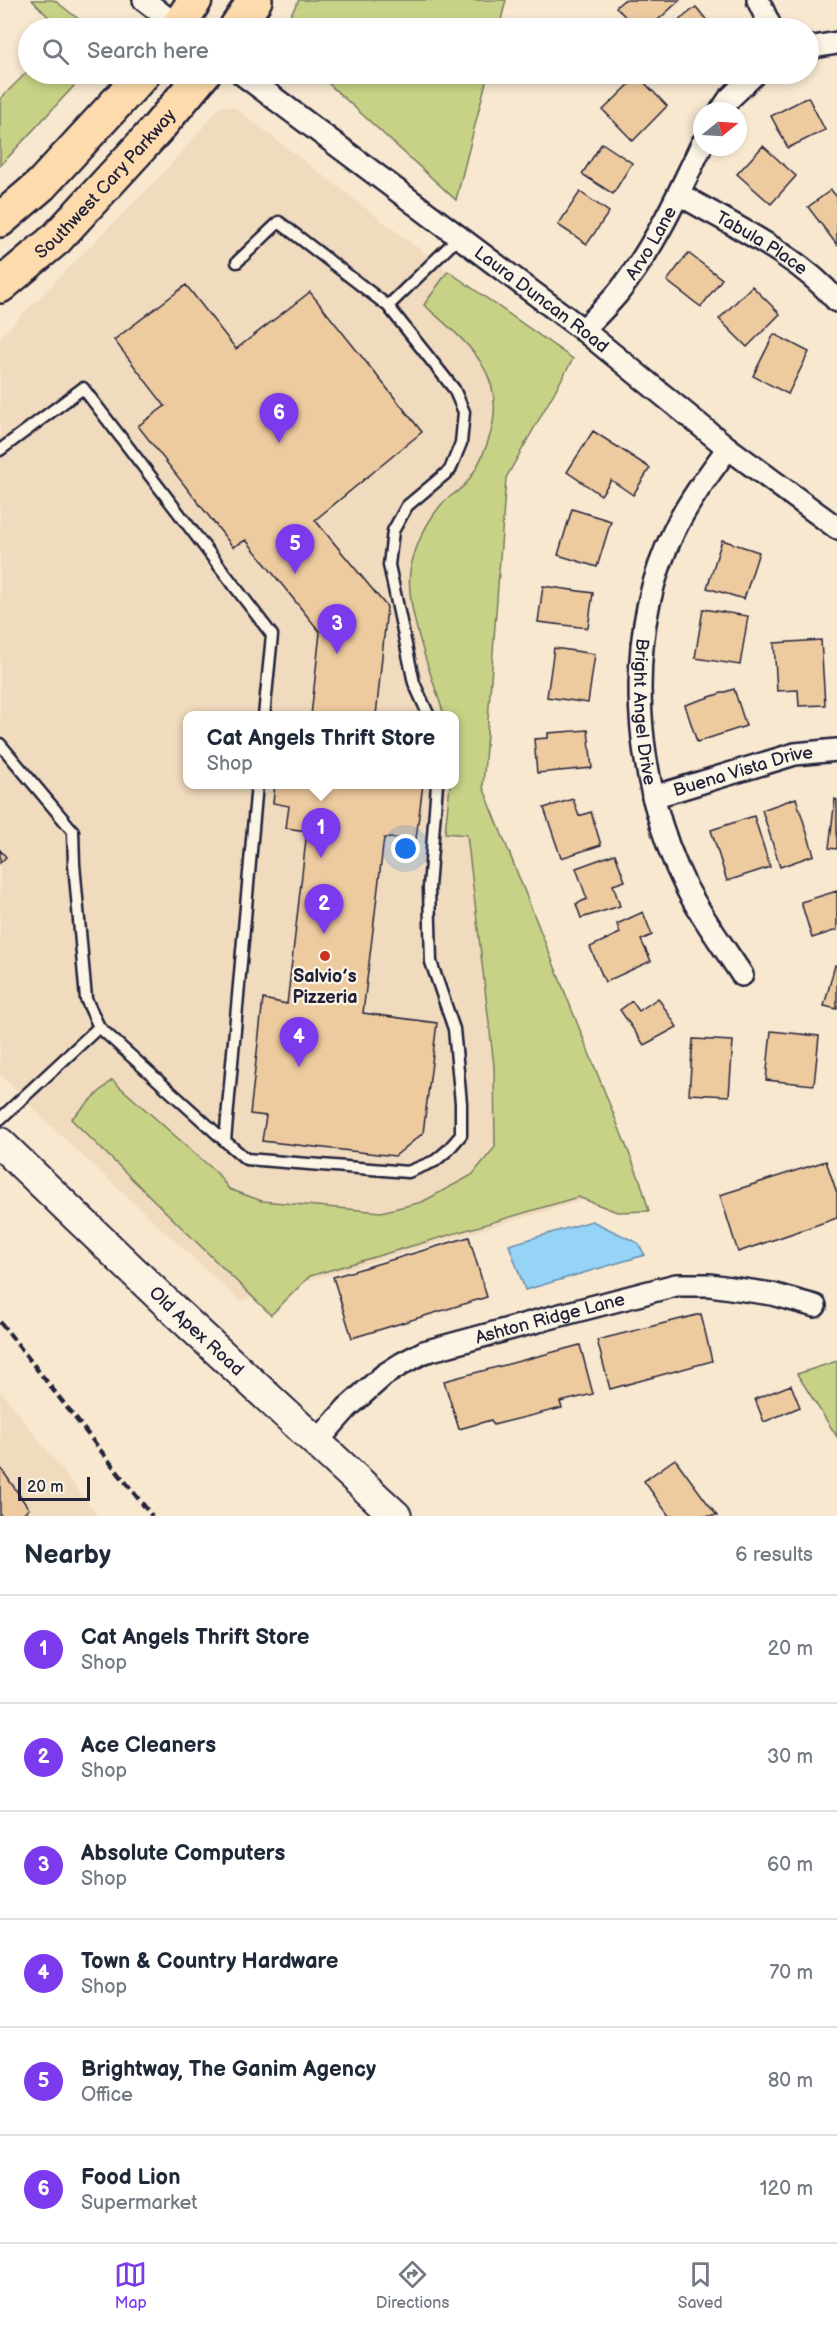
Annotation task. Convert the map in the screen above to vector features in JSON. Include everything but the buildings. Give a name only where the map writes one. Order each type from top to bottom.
[{"type":"main road","points":[[184,18],[195,0]]},
{"type":"main road","points":[[243,18],[255,0]]},
{"type":"main road","points":[[0,220],[41,185],[134,84]]},
{"type":"main road","name":"Southwest Cary Parkway","points":[[0,286],[56,239],[157,129],[195,84]]},
{"type":"main road","name":"Old Apex Road","points":[[0,1143],[170,1306],[396,1516]]},
{"type":"street","points":[[144,0],[166,18]]},
{"type":"street","points":[[758,0],[766,18]]},
{"type":"street","points":[[819,46],[837,43]]},
{"type":"street","name":"Laura Duncan Road","points":[[255,84],[583,330],[728,448],[837,528]]},
{"type":"street","points":[[727,102],[745,84]]},
{"type":"street","name":"Arvo Lane","points":[[583,330],[618,293],[642,259],[679,194],[696,156]]},
{"type":"street","name":"Tabula Place","points":[[679,194],[782,254],[829,291],[837,301]]},
{"type":"street","name":"Bright Angel Drive","points":[[728,448],[690,503],[674,531],[652,594],[644,632],[640,670],[644,750],[653,797],[668,844],[687,887],[742,975]]},
{"type":"street","name":"Buena Vista Drive","points":[[653,797],[795,754],[837,750]]},
{"type":"street","name":"Ashton Ridge Lane","points":[[316,1443],[347,1408],[384,1375],[423,1352],[676,1285],[710,1286],[772,1294],[815,1306]]},
{"type":"lane","points":[[237,262],[279,222],[388,306],[454,389],[464,412],[461,443],[450,470],[407,506],[393,531],[389,565],[414,682],[427,711]]},
{"type":"lane","points":[[388,306],[459,237]]},
{"type":"lane","points":[[0,450],[83,388],[272,635],[264,711]]},
{"type":"lane","points":[[0,744],[73,831],[86,999],[99,1027],[246,1159],[408,1172],[435,1161],[461,1135],[454,1029],[431,962],[429,888],[437,789]]},
{"type":"lane","points":[[225,1141],[257,789]]},
{"type":"lane","points":[[0,1119],[99,1027]]},
{"type":"shaded area","points":[[221,106],[234,107],[466,285],[573,359],[506,478],[483,787],[641,1183],[240,1301],[46,1122],[0,1074],[0,337],[168,168]]},
{"type":"shaded area","points":[[0,1390],[98,1516],[0,1516]]},
{"type":"green space","points":[[32,0],[54,0],[77,18],[49,18]]},
{"type":"green space","points":[[299,0],[506,0],[502,18],[289,18]]},
{"type":"green space","points":[[18,81],[18,84],[76,84],[0,166],[0,99]]},
{"type":"green space","points":[[329,84],[485,84],[456,200]]},
{"type":"green space","points":[[448,271],[573,359],[506,478],[483,787],[641,1183],[649,1211],[617,1212],[578,1197],[310,1276],[271,1315],[71,1119],[112,1080],[217,1173],[229,1189],[262,1201],[381,1212],[422,1202],[472,1175],[495,1147],[494,1066],[467,835],[445,833],[450,789],[459,789],[459,711],[443,711],[420,641],[409,581],[413,558],[427,526],[444,502],[465,485],[472,476],[484,451],[491,432],[494,411],[493,392],[488,375],[479,360],[454,332],[424,305]]},
{"type":"green space","points":[[837,1361],[837,1437],[797,1374]]},
{"type":"water","points":[[592,1221],[638,1243],[645,1255],[525,1290],[509,1245]]},
{"type":"railway","points":[[0,1322],[152,1516]]},
{"type":"place","name":"Food Lion","points":[[279,443]]},
{"type":"place","name":"Brightway, The Ganim Agency","points":[[295,574]]},
{"type":"place","name":"Absolute Computers","points":[[337,654]]},
{"type":"place","name":"Cat Angels Thrift Store","points":[[321,858]]},
{"type":"place","name":"Ace Cleaners","points":[[324,934]]},
{"type":"place","name":"Salvio’s Pizzeria","points":[[325,956]]},
{"type":"place","name":"Town & Country Hardware","points":[[299,1067]]}]
